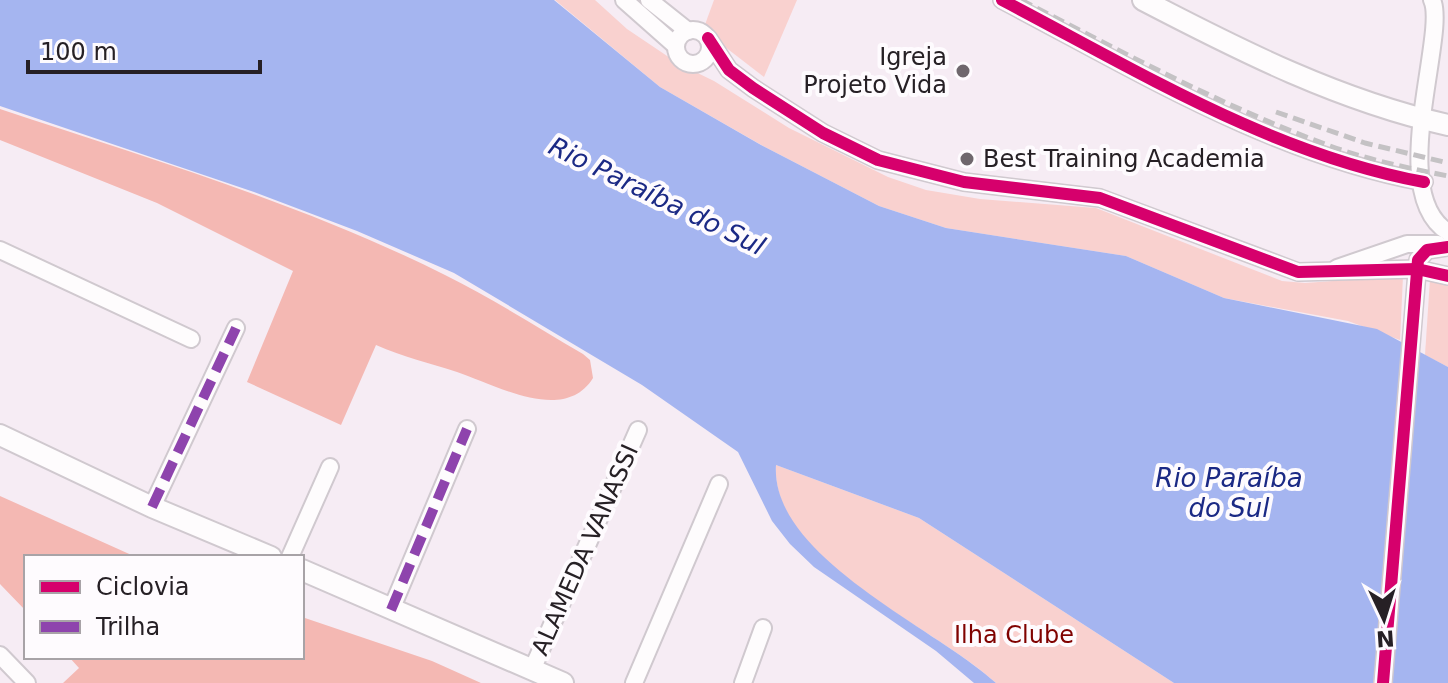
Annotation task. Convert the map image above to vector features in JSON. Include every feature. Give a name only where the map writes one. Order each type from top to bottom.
[{"type":"main road","points":[[1143,0],[1262,61],[1391,111],[1440,124]]},
{"type":"main road","points":[[0,435],[152,507],[266,555]]},
{"type":"main road","points":[[304,571],[563,683]]},
{"type":"street","points":[[624,0],[676,46],[679,56],[690,63],[729,70]]},
{"type":"street","points":[[649,0],[683,26],[700,31],[729,70],[823,133],[878,160],[964,182],[1100,198],[1291,271],[1321,274],[1417,269],[1448,276]]},
{"type":"street","points":[[1002,0],[1221,114],[1284,142],[1380,173],[1424,182]]},
{"type":"street","points":[[1432,0],[1440,9],[1441,22],[1440,124],[1424,159],[1424,182],[1428,212],[1447,238]]},
{"type":"street","points":[[676,46],[683,26]]},
{"type":"street","points":[[690,63],[700,62],[708,55],[708,38]]},
{"type":"street","points":[[1321,274],[1407,244],[1447,238]]},
{"type":"street","points":[[1383,683],[1417,269],[1423,252],[1447,238]]},
{"type":"street","points":[[0,250],[191,339]]},
{"type":"street","points":[[152,507],[236,328]]},
{"type":"street","points":[[391,610],[467,429]]},
{"type":"street","name":"ALAMEDA VANASSI","points":[[532,670],[638,430]]},
{"type":"street","points":[[291,555],[330,467]]},
{"type":"street","points":[[634,683],[719,484]]},
{"type":"street","points":[[743,683],[763,628]]},
{"type":"street","points":[[0,655],[27,683]]},
{"type":"green space","points":[[555,0],[595,0],[627,29],[679,64],[714,81],[789,128],[888,177],[926,190],[980,199],[1096,208],[1282,281],[1305,283],[1403,276],[1400,340],[1348,321],[1224,298],[1126,256],[946,228],[879,206],[765,147],[660,87]]},
{"type":"green space","points":[[714,0],[797,0],[764,77],[703,30]]},
{"type":"green space","points":[[1430,279],[1448,286],[1448,367],[1425,355]]},
{"type":"green space","name":"Ilha Clube","points":[[776,465],[919,518],[1174,683],[996,683],[969,661],[861,589],[827,561],[799,532],[781,500]]},
{"type":"shaded area","points":[[0,109],[226,184],[392,250],[480,294],[583,354],[590,360],[593,378],[580,392],[565,399],[547,400],[509,392],[376,345],[341,425],[247,382],[293,271],[157,203],[0,140]]},
{"type":"shaded area","points":[[0,496],[132,555],[24,555],[24,609],[0,584]]},
{"type":"shaded area","points":[[304,618],[432,661],[481,683],[63,683],[79,668],[71,659],[304,659]]},
{"type":"water","name":"Rio Paraíba do Sul","points":[[0,0],[554,0],[660,87],[761,145],[879,206],[946,228],[1126,256],[1224,298],[1377,329],[1448,367],[1448,683],[1174,683],[919,518],[776,465],[781,499],[799,530],[827,560],[861,588],[996,683],[974,683],[936,651],[814,567],[790,544],[772,521],[738,452],[642,385],[454,273],[357,231],[254,192],[0,106]]},
{"type":"railway","points":[[1021,0],[1174,78],[1290,131],[1359,155],[1448,176]]},
{"type":"railway","points":[[1276,112],[1365,143],[1448,163]]},
{"type":"marked path","points":[[152,507],[236,328]]},
{"type":"marked path","points":[[391,610],[467,429]]},
{"type":"cycle path","points":[[1002,0],[1155,81],[1260,131],[1313,152],[1424,182]]},
{"type":"cycle path","points":[[708,38],[729,70],[753,88],[823,133],[878,160],[964,182],[1100,198],[1298,272],[1417,269],[1448,276]]},
{"type":"cycle path","points":[[1383,683],[1418,260],[1427,250],[1448,247]]},
{"type":"place","name":"Igreja Projeto Vida","points":[[963,71]]},
{"type":"place","name":"Best Training Academia","points":[[967,159]]}]
